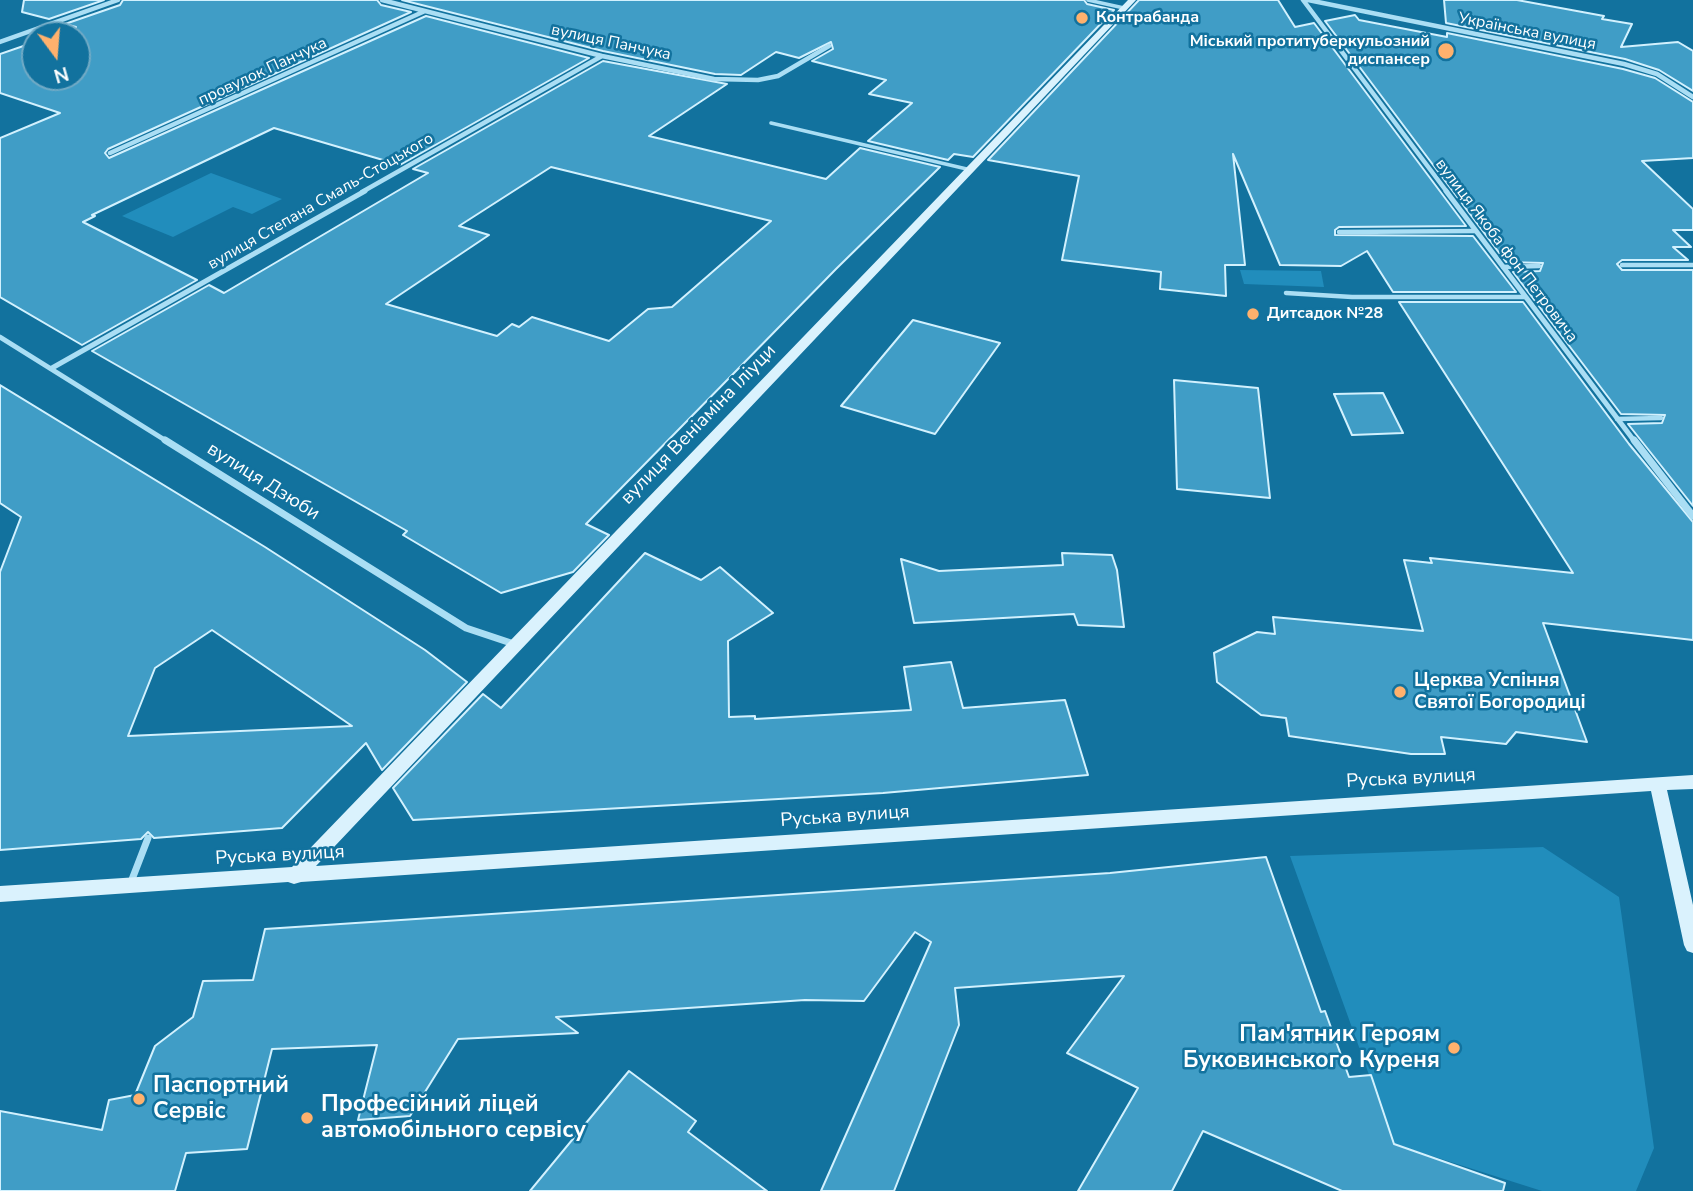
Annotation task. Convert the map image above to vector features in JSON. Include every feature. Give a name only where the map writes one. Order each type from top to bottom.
[{"type":"street","points":[[0,42],[118,0]]},
{"type":"street","name":"вулиця Панчука","points":[[383,0],[602,56],[638,60],[728,83],[778,76],[829,46]]},
{"type":"street","name":"вулиця Якоба фон Петровича","points":[[1303,0],[1617,419],[1692,513]]},
{"type":"street","name":"Українська вулиця","points":[[1308,0],[1624,64],[1657,74],[1693,97]]},
{"type":"street","name":"вулиця Веніаміна Іліуци","points":[[294,877],[1128,4]]},
{"type":"street","name":"провулок Панчука","points":[[110,152],[425,11]]},
{"type":"street","name":"вулиця Степана Смаль-Стоцького","points":[[52,368],[602,56]]},
{"type":"street","name":"вулиця Дзюби","points":[[0,337],[466,628],[514,644]]},
{"type":"street","name":"Руська вулиця","points":[[0,894],[294,877],[1693,782]]},
{"type":"street","points":[[1658,786],[1693,944]]},
{"type":"lane","points":[[1088,0],[1128,4]]},
{"type":"lane","points":[[771,123],[971,170]]},
{"type":"lane","points":[[1339,232],[1476,231]]},
{"type":"lane","points":[[1622,265],[1693,265]]},
{"type":"lane","points":[[1503,267],[1539,266]]},
{"type":"lane","points":[[1286,293],[1352,297],[1525,297]]},
{"type":"lane","points":[[1617,419],[1661,418]]},
{"type":"lane","points":[[130,885],[148,838]]},
{"type":"shaded area","points":[[211,173],[282,199],[252,214],[233,207],[173,237],[122,216]]},
{"type":"shaded area","points":[[1240,270],[1321,271],[1324,287],[1244,284]]},
{"type":"shaded area","points":[[1543,847],[1619,897],[1654,1148],[1636,1191],[1542,1191],[1394,1144],[1290,856]]},
{"type":"building","points":[[24,0],[104,0],[49,19],[22,12]]},
{"type":"building","points":[[123,0],[377,0],[381,5],[411,12],[108,149],[105,153],[109,158],[426,16],[589,58],[400,165],[274,128],[92,215],[95,216],[83,222],[197,280],[82,345],[0,297],[0,138],[60,113],[0,93],[0,54],[21,47],[21,91],[91,91],[91,21],[74,21],[120,5]]},
{"type":"building","points":[[402,0],[1084,0],[1087,4],[1114,10],[973,157],[954,154],[948,160],[868,141],[912,103],[869,94],[886,80],[812,61],[833,49],[831,42],[799,58],[776,52],[741,75],[715,74],[603,51]]},
{"type":"building","points":[[1139,0],[1278,0],[1295,27],[1314,23],[1466,226],[1339,227],[1335,230],[1335,235],[1473,236],[1516,292],[1393,292],[1367,251],[1341,266],[1280,265],[1233,154],[1245,265],[1225,265],[1226,296],[1160,289],[1161,272],[1062,260],[1079,176],[988,160]]},
{"type":"building","points":[[1444,0],[1517,0],[1604,16],[1602,19],[1632,24],[1621,47],[1678,42],[1693,51],[1693,91],[1659,70],[1625,59],[1446,23]]},
{"type":"building","points":[[1355,15],[1359,20],[1447,37],[1447,33],[1623,69],[1655,78],[1693,102],[1693,158],[1642,161],[1693,209],[1693,230],[1673,230],[1691,247],[1673,247],[1688,260],[1622,260],[1617,264],[1622,270],[1693,270],[1693,506],[1628,424],[1662,423],[1665,415],[1621,414],[1513,272],[1540,271],[1543,263],[1506,262],[1325,21]]},
{"type":"building","points":[[603,61],[727,84],[649,136],[826,179],[860,148],[940,167],[586,524],[609,535],[573,572],[501,593],[403,535],[407,531],[92,351],[209,285],[224,293],[428,173],[413,169]],"holes":[[[551,167],[771,221],[672,307],[648,309],[609,341],[532,317],[519,327],[512,324],[497,336],[386,304],[489,235],[459,226]]]},
{"type":"building","points":[[1399,302],[1523,302],[1629,444],[1693,522],[1693,640],[1543,623],[1587,742],[1516,732],[1506,744],[1441,737],[1445,754],[1411,754],[1289,736],[1286,718],[1261,715],[1217,682],[1214,653],[1257,632],[1275,634],[1273,617],[1423,631],[1404,560],[1432,563],[1430,558],[1573,573]]},
{"type":"building","points":[[913,320],[1000,343],[935,434],[841,406]]},
{"type":"building","points":[[1174,380],[1258,388],[1270,498],[1177,489]]},
{"type":"building","points":[[0,385],[265,547],[425,650],[467,682],[382,770],[366,743],[282,828],[154,838],[148,832],[141,839],[0,850],[0,572],[21,517],[0,503]],"holes":[[[212,630],[352,726],[128,736],[155,668]]]},
{"type":"building","points":[[1383,393],[1403,433],[1352,435],[1334,394]]},
{"type":"building","points":[[645,553],[701,580],[720,567],[773,613],[728,641],[729,717],[755,716],[755,719],[911,710],[904,667],[951,662],[963,708],[1065,700],[1088,775],[883,793],[413,820],[393,788],[483,694],[501,708]]},
{"type":"building","points":[[1062,553],[1112,555],[1117,570],[1124,627],[1078,625],[1074,614],[914,623],[901,559],[939,571],[1063,565]]},
{"type":"building","points":[[1266,857],[1321,1012],[1325,1011],[1349,1077],[1371,1075],[1394,1144],[1505,1183],[1503,1191],[1342,1191],[1203,1131],[1172,1191],[1078,1191],[1138,1088],[1067,1053],[1124,976],[955,988],[959,1025],[894,1191],[821,1191],[931,942],[915,932],[864,1001],[805,1000],[556,1017],[578,1033],[458,1039],[410,1116],[358,1120],[377,1045],[272,1049],[247,1149],[186,1153],[175,1191],[0,1191],[0,1111],[102,1130],[109,1100],[135,1095],[155,1046],[193,1017],[203,981],[253,980],[265,929],[1110,873]]},
{"type":"building","points":[[629,1071],[696,1121],[688,1132],[767,1191],[530,1191]]},
{"type":"place","name":"Контрабанда","points":[[1082,18]]},
{"type":"place","name":"Міський протитуберкульозний диспансер","points":[[1446,51]]},
{"type":"place","name":"Дитсадок №28","points":[[1253,314]]},
{"type":"place","name":"Церква Успіння Святої Богородиці","points":[[1400,692]]},
{"type":"place","name":"Пам'ятник Героям Буковинського Куреня","points":[[1454,1048]]},
{"type":"place","name":"Паспортний Сервіс","points":[[139,1099]]},
{"type":"place","name":"Професійний ліцей автомобільного сервісу","points":[[307,1118]]}]
